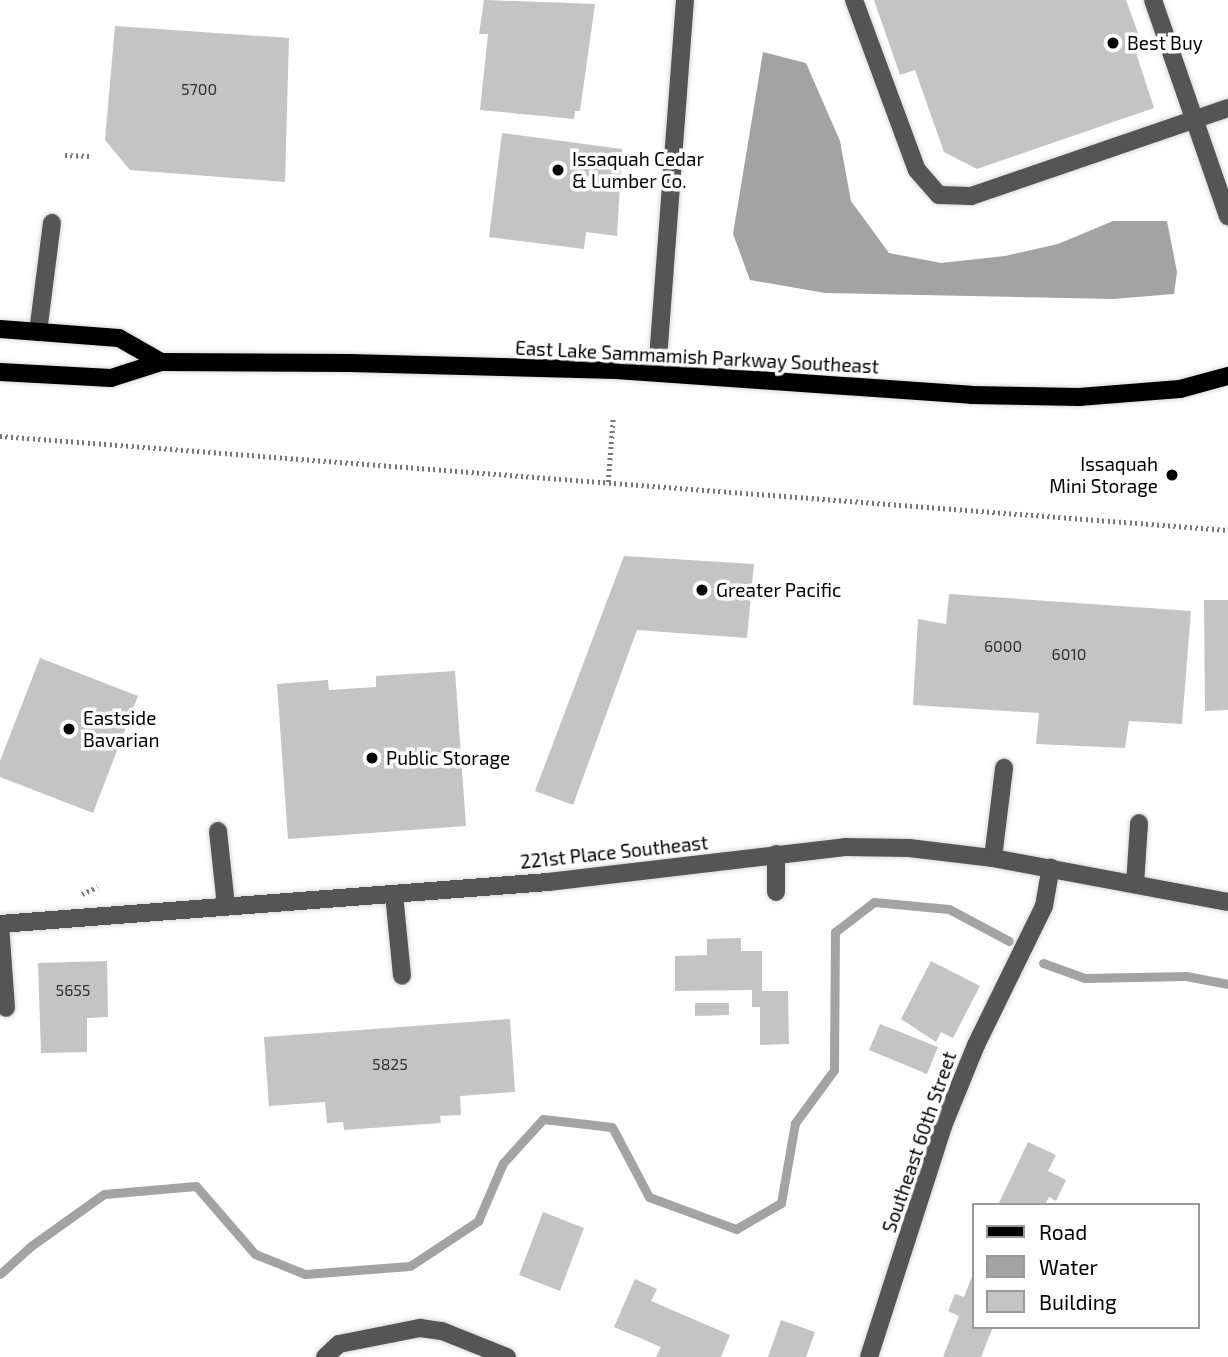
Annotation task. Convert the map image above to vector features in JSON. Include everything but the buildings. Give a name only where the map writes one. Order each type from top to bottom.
[{"type":"main road","name":"East Lake Sammamish Parkway Southeast","points":[[0,329],[119,338],[161,362]]},
{"type":"main road","name":"East Lake Sammamish Parkway Southeast","points":[[0,372],[111,378],[161,362],[657,372],[971,395],[1079,397],[1180,388],[1228,376]]},
{"type":"street","points":[[657,372],[685,0]]},
{"type":"street","points":[[854,0],[917,170],[939,195],[971,196],[1228,108]]},
{"type":"street","points":[[1153,0],[1228,216]]},
{"type":"street","points":[[38,332],[52,223]]},
{"type":"street","points":[[993,858],[1004,768]]},
{"type":"street","points":[[1135,884],[1139,823]]},
{"type":"street","points":[[218,831],[226,906]]},
{"type":"street","name":"221st Place Southeast","points":[[0,924],[548,882],[776,854],[888,846],[993,858],[1228,902]]},
{"type":"street","points":[[776,854],[776,892]]},
{"type":"street","name":"Southeast 60th Street","points":[[869,1357],[943,1126],[975,1045],[1019,962],[1044,906],[1051,869]]},
{"type":"street","points":[[394,894],[402,976]]},
{"type":"street","points":[[0,924],[6,1008]]},
{"type":"street","points":[[325,1357],[339,1344],[420,1328],[442,1331],[507,1357]]},
{"type":"path","points":[[65,155],[92,156]]},
{"type":"path","points":[[608,482],[613,417]]},
{"type":"path","points":[[0,436],[1228,530]]},
{"type":"water","points":[[763,52],[806,63],[840,141],[851,201],[889,253],[941,263],[1005,256],[1058,244],[1113,221],[1167,221],[1177,272],[1174,294],[1113,299],[825,293],[750,280],[733,234]]},
{"type":"waterway","points":[[0,1274],[31,1246],[104,1194],[196,1186],[255,1254],[305,1274],[410,1266],[478,1221],[503,1163],[543,1119],[612,1127],[649,1197],[736,1229],[781,1203],[795,1123],[834,1070],[835,932],[874,902],[949,909],[1009,941]]},
{"type":"waterway","points":[[1043,963],[1085,978],[1186,976],[1228,984]]},
{"type":"place","name":"Best Buy","points":[[1113,43]]},
{"type":"place","name":"Issaquah Cedar & Lumber Co.","points":[[558,170]]},
{"type":"place","name":"Issaquah Mini Storage","points":[[1172,475]]},
{"type":"place","name":"Greater Pacific","points":[[702,590]]},
{"type":"place","name":"Eastside Bavarian","points":[[69,729]]},
{"type":"place","name":"Public Storage","points":[[372,758]]}]
